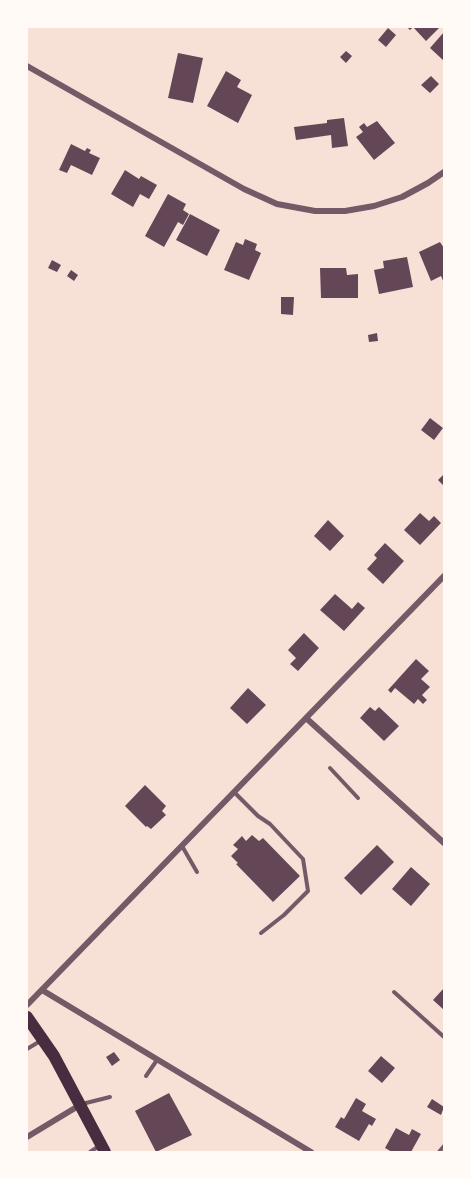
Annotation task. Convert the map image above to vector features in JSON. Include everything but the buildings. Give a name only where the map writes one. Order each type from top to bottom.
[{"type":"main road","points":[[27,1017],[81,1104],[103,1148]]},
{"type":"street","points":[[27,66],[244,189],[277,204],[315,211],[345,211],[374,206],[402,197],[444,172]]},
{"type":"street","points":[[27,1005],[444,576]]},
{"type":"street","points":[[306,718],[444,843]]},
{"type":"street","points":[[42,990],[311,1152]]},
{"type":"street","points":[[27,1137],[81,1104]]},
{"type":"lane","points":[[330,768],[358,798]]},
{"type":"lane","points":[[234,792],[258,816],[270,824],[303,859],[308,891],[284,915],[261,933]]},
{"type":"lane","points":[[182,846],[197,872]]},
{"type":"lane","points":[[394,992],[444,1037]]},
{"type":"lane","points":[[27,1049],[43,1040]]},
{"type":"lane","points":[[146,1076],[158,1059]]},
{"type":"lane","points":[[81,1104],[110,1097]]},
{"type":"lane","points":[[439,1152],[444,1146]]},
{"type":"lane","points":[[90,1152],[103,1148]]}]
